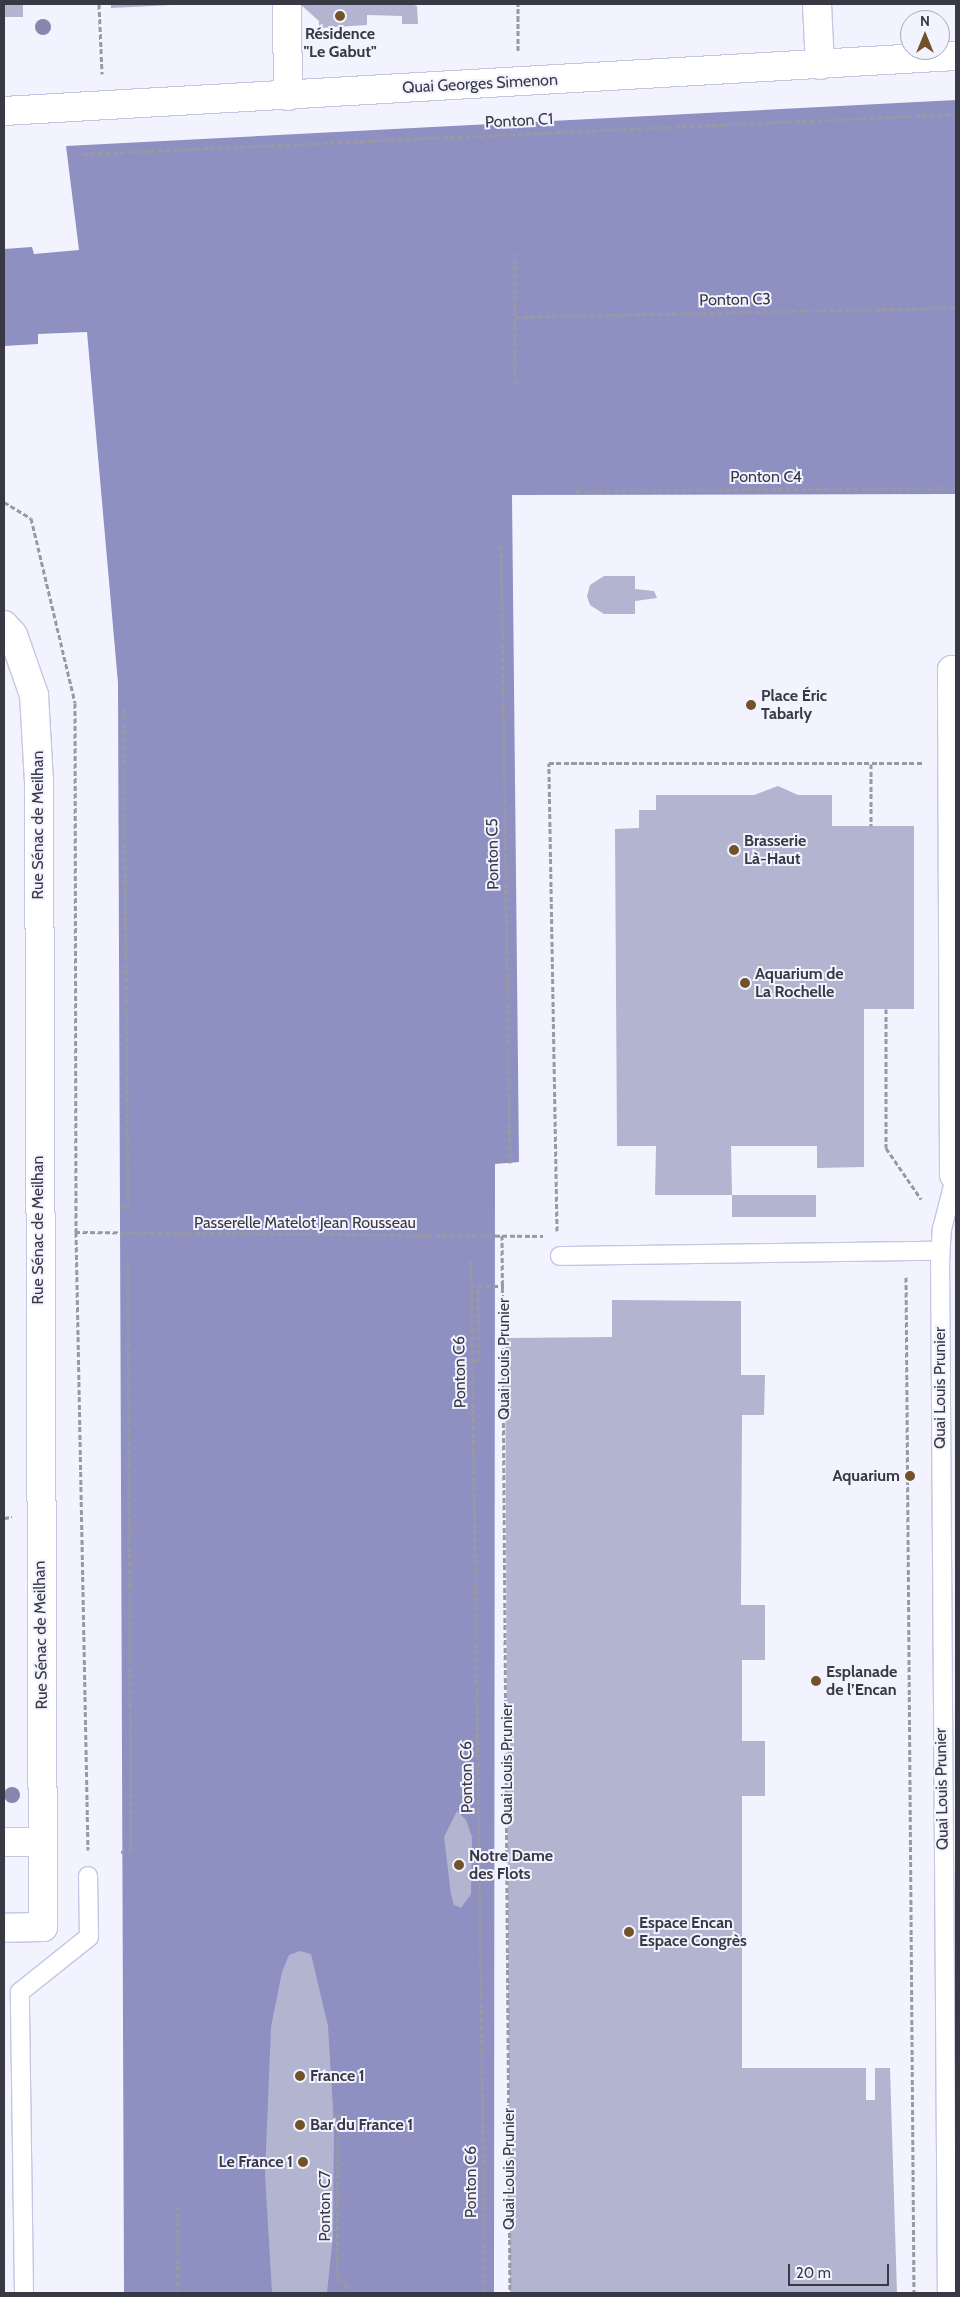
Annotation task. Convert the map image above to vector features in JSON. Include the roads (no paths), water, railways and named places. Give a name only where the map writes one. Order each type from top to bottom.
[{"type":"street","points":[[286,4],[288,96]]},
{"type":"street","points":[[820,65],[823,5]]},
{"type":"street","name":"Quai Georges Simenon","points":[[4,111],[956,56]]},
{"type":"street","name":"Rue Sénac de Meilhan","points":[[4,625],[13,635],[28,673],[37,717],[43,1842],[43,1928],[4,1928]]},
{"type":"street","points":[[955,1174],[952,670],[956,670]]},
{"type":"street","points":[[4,1842],[43,1842]]},
{"type":"lane","name":"Quai Louis Prunier","points":[[947,2293],[940,1705],[940,1251],[942,1229],[955,1174]]},
{"type":"lane","points":[[560,1256],[940,1251]]},
{"type":"lane","points":[[24,2293],[20,1992],[89,1937],[88,1876]]},
{"type":"water","points":[[956,100],[956,494],[512,495],[519,1162],[495,1164],[494,2293],[124,2293],[118,683],[87,332],[38,334],[38,344],[4,346],[4,249],[32,247],[34,254],[79,250],[66,146]]},
{"type":"place","name":"Résidence \"Le Gabut\"","points":[[340,16]]},
{"type":"place","name":"Place Éric Tabarly","points":[[751,705]]},
{"type":"place","name":"Brasserie Là-Haut","points":[[734,850]]},
{"type":"place","name":"Aquarium de La Rochelle","points":[[745,983]]},
{"type":"place","name":"Aquarium","points":[[910,1476]]},
{"type":"place","name":"Esplanade de l’Encan","points":[[816,1681]]},
{"type":"place","name":"Notre Dame des Flots","points":[[459,1865]]},
{"type":"place","name":"Espace Encan Espace Congrès","points":[[629,1932]]},
{"type":"place","name":"France 1","points":[[300,2076]]},
{"type":"place","name":"Bar du France 1","points":[[300,2125]]},
{"type":"place","name":"Le France 1","points":[[303,2162]]}]
